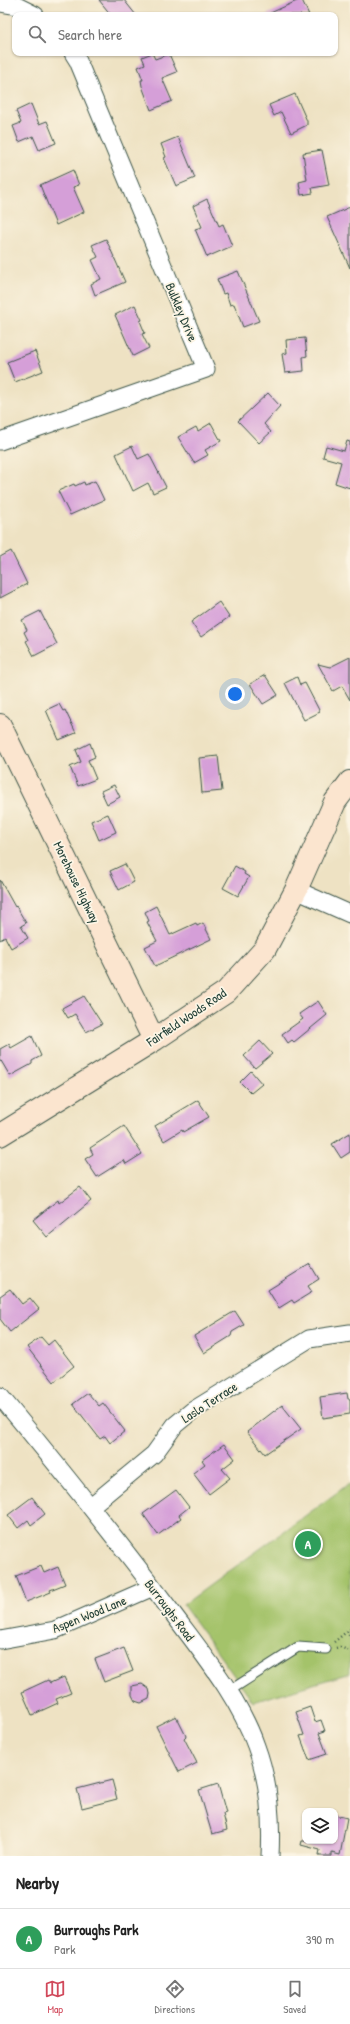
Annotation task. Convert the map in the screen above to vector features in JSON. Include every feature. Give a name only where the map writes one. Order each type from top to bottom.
[{"type":"main road","name":"Morehouse Highway","points":[[0,725],[154,1040]]},
{"type":"main road","name":"Fairfield Woods Road","points":[[0,1136],[154,1040],[226,992],[265,949],[296,890],[335,802],[350,782]]},
{"type":"street","points":[[0,3],[17,6],[29,12]]},
{"type":"street","name":"Bulkley Drive","points":[[0,441],[206,370],[81,69],[74,56]]},
{"type":"street","points":[[296,890],[350,914]]},
{"type":"street","name":"Laslo Terrace","points":[[91,1506],[154,1454],[175,1425],[192,1411],[309,1339],[350,1333]]},
{"type":"street","name":"Burroughs Road","points":[[0,1396],[91,1506],[153,1587],[229,1691],[256,1746],[270,1800],[270,1856]]},
{"type":"street","name":"Aspen Wood Lane","points":[[0,1640],[55,1630],[153,1587]]},
{"type":"lane","points":[[229,1691],[298,1647],[326,1649]]},
{"type":"path","points":[[349,1630],[350,1637]]},
{"type":"path","points":[[326,1649],[349,1630]]},
{"type":"green space","points":[[350,1483],[350,1673],[253,1702],[183,1605]]},
{"type":"building","points":[[99,0],[124,0],[134,12],[109,12]]},
{"type":"building","points":[[302,0],[308,12],[273,12]]},
{"type":"building","points":[[154,56],[155,59],[163,56],[170,56],[177,72],[162,78],[172,101],[151,110],[142,86],[141,80],[143,80],[138,67],[145,64],[142,57]]},
{"type":"building","points":[[295,94],[307,121],[307,125],[291,133],[281,112],[274,116],[269,105]]},
{"type":"building","points":[[31,104],[39,124],[47,121],[56,143],[39,150],[33,136],[19,142],[13,126],[21,123],[16,111]]},
{"type":"building","points":[[178,137],[195,178],[176,186],[164,158],[166,157],[161,144]]},
{"type":"building","points":[[322,150],[329,185],[312,188],[313,193],[301,195],[299,182],[307,180],[303,153]]},
{"type":"building","points":[[73,170],[79,185],[73,187],[84,212],[56,225],[40,185]]},
{"type":"building","points":[[207,199],[219,226],[223,224],[232,246],[207,257],[195,229],[202,227],[193,206]]},
{"type":"building","points":[[350,207],[350,268],[327,217]]},
{"type":"building","points":[[106,239],[125,282],[95,295],[91,284],[101,279],[92,260],[98,257],[92,245]]},
{"type":"building","points":[[238,271],[259,321],[243,327],[234,304],[230,305],[226,293],[223,294],[217,279]]},
{"type":"building","points":[[135,305],[142,320],[140,321],[145,333],[142,334],[149,348],[133,356],[115,315]]},
{"type":"building","points":[[305,338],[307,356],[303,357],[304,371],[285,373],[282,354],[287,353],[286,340]]},
{"type":"building","points":[[35,351],[43,371],[15,382],[7,362]]},
{"type":"building","points":[[268,393],[280,406],[264,424],[271,432],[259,443],[238,421]]},
{"type":"building","points":[[211,423],[221,441],[205,450],[208,455],[194,463],[178,437],[196,427],[198,431]]},
{"type":"building","points":[[347,441],[350,442],[350,488],[335,483],[341,462],[323,457],[326,446],[344,451]]},
{"type":"building","points":[[132,446],[138,459],[149,454],[166,487],[153,493],[148,483],[133,491],[116,454]]},
{"type":"building","points":[[95,481],[104,500],[70,515],[58,491],[74,484],[75,486],[84,482],[85,485]]},
{"type":"building","points":[[11,551],[27,584],[0,598],[0,557]]},
{"type":"building","points":[[219,602],[229,617],[201,637],[191,622]]},
{"type":"building","points":[[40,611],[57,644],[34,656],[26,641],[28,640],[24,632],[27,630],[22,620]]},
{"type":"building","points":[[350,657],[350,700],[342,686],[333,691],[318,664],[330,667]]},
{"type":"building","points":[[265,675],[278,695],[263,704],[250,684]]},
{"type":"building","points":[[297,677],[300,685],[305,683],[320,712],[304,720],[285,683]]},
{"type":"building","points":[[59,704],[63,711],[65,710],[76,733],[59,740],[46,710]]},
{"type":"building","points":[[90,743],[95,757],[88,760],[96,779],[78,786],[70,767],[81,762],[76,750]]},
{"type":"building","points":[[218,756],[222,791],[202,793],[199,758]]},
{"type":"building","points":[[114,785],[120,797],[107,804],[101,791]]},
{"type":"building","points":[[108,814],[116,832],[99,840],[91,821]]},
{"type":"building","points":[[125,864],[134,882],[119,890],[110,871]]},
{"type":"building","points":[[235,866],[245,872],[244,874],[249,877],[238,896],[223,888]]},
{"type":"building","points":[[0,880],[26,923],[21,926],[28,938],[11,948],[5,937],[0,940]]},
{"type":"building","points":[[156,906],[170,935],[196,923],[197,926],[203,923],[211,939],[155,966],[145,947],[157,941],[147,922],[149,921],[145,912]]},
{"type":"building","points":[[84,996],[102,1024],[86,1032],[75,1014],[68,1018],[62,1008]]},
{"type":"building","points":[[318,1001],[327,1015],[294,1042],[292,1040],[288,1043],[282,1034],[303,1019],[299,1014]]},
{"type":"building","points":[[32,1036],[41,1056],[32,1061],[32,1064],[10,1076],[0,1059],[0,1049],[9,1044],[11,1048]]},
{"type":"building","points":[[260,1041],[272,1054],[255,1068],[244,1056]]},
{"type":"building","points":[[251,1071],[262,1084],[251,1093],[240,1082]]},
{"type":"building","points":[[198,1100],[209,1117],[183,1132],[182,1130],[164,1141],[155,1126]]},
{"type":"building","points":[[124,1126],[142,1154],[126,1164],[124,1160],[97,1177],[85,1159],[93,1154],[90,1148]]},
{"type":"building","points":[[350,1133],[350,1152],[341,1158],[332,1144]]},
{"type":"building","points":[[80,1187],[91,1201],[47,1237],[33,1220],[58,1200],[59,1203]]},
{"type":"building","points":[[310,1264],[319,1279],[308,1286],[312,1292],[294,1303],[292,1300],[279,1308],[268,1290]]},
{"type":"building","points":[[10,1289],[22,1304],[30,1298],[39,1309],[10,1332],[0,1319],[0,1296]]},
{"type":"building","points":[[235,1311],[244,1325],[232,1332],[231,1336],[204,1353],[194,1336]]},
{"type":"building","points":[[41,1337],[48,1345],[54,1340],[74,1366],[54,1382],[27,1347]]},
{"type":"building","points":[[88,1393],[99,1406],[103,1403],[125,1431],[110,1443],[105,1436],[100,1439],[73,1404]]},
{"type":"building","points":[[347,1393],[348,1399],[350,1399],[350,1414],[323,1418],[320,1397]]},
{"type":"building","points":[[282,1405],[301,1429],[265,1454],[247,1432]]},
{"type":"building","points":[[224,1444],[235,1459],[222,1469],[230,1478],[209,1494],[193,1473],[205,1464],[202,1460]]},
{"type":"building","points":[[176,1490],[189,1507],[179,1515],[181,1518],[158,1535],[143,1514]]},
{"type":"building","points":[[32,1497],[45,1514],[31,1525],[28,1520],[18,1528],[8,1515]]},
{"type":"building","points":[[41,1566],[44,1573],[58,1567],[65,1584],[50,1590],[51,1592],[26,1602],[16,1576]]},
{"type":"building","points":[[124,1648],[133,1671],[104,1682],[95,1659]]},
{"type":"building","points":[[64,1677],[71,1693],[56,1699],[58,1703],[32,1715],[22,1692],[48,1680],[50,1683]]},
{"type":"building","points":[[142,1684],[149,1689],[150,1694],[149,1699],[141,1703],[135,1701],[132,1695],[132,1686]]},
{"type":"building","points":[[310,1707],[315,1722],[321,1720],[325,1731],[319,1733],[327,1754],[309,1760],[300,1736],[304,1735],[296,1712]]},
{"type":"building","points":[[176,1716],[186,1736],[184,1738],[197,1763],[179,1772],[156,1726]]},
{"type":"building","points":[[112,1780],[117,1799],[82,1808],[77,1789]]},
{"type":"building","points":[[218,1784],[226,1813],[223,1814],[227,1830],[212,1834],[199,1790]]},
{"type":"building","points":[[338,1816],[347,1818],[340,1855],[332,1853],[332,1856],[319,1856],[320,1850],[301,1845],[302,1841],[302,1844],[338,1844]]},
{"type":"place","name":"Burroughs Park","points":[[308,1544]]}]
